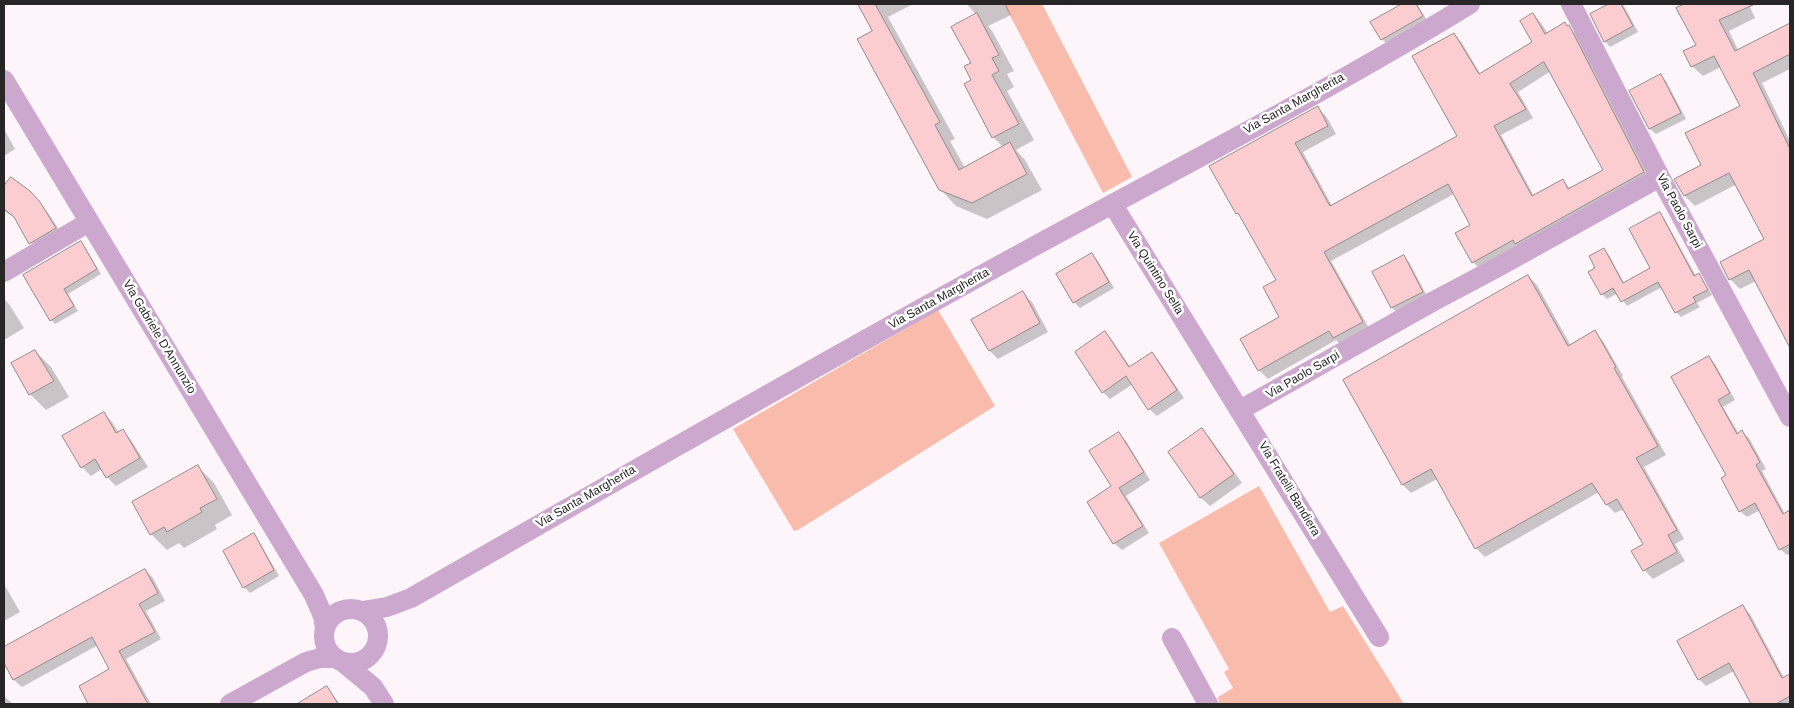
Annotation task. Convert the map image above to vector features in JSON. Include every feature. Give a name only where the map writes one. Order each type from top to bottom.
[{"type":"street","name":"Via Santa Margherita","points":[[362,611],[382,608],[410,598],[711,426],[1423,33],[1470,4]]},
{"type":"street","name":"Via Paolo Sarpi","points":[[1571,4],[1660,177],[1790,417]]},
{"type":"street","name":"Via Gabriele D'Annunzio","points":[[4,80],[314,594],[328,627]]},
{"type":"street","name":"Via Paolo Sarpi","points":[[1240,410],[1660,177]]},
{"type":"street","name":"Via Quintino Sella","points":[[1113,204],[1198,342]]},
{"type":"street","points":[[4,272],[89,222]]},
{"type":"street","name":"Via Fratelli Bandiera","points":[[1198,342],[1379,637]]},
{"type":"street","name":"Via Santa Margherita","points":[[378,629],[410,598]]},
{"type":"street","points":[[230,704],[306,662],[320,658],[359,663],[372,654],[377,646],[378,629],[369,615],[362,611],[353,608],[344,610],[328,627],[317,651],[306,662]]},
{"type":"street","points":[[328,627],[329,653],[379,696]]},
{"type":"street","points":[[1172,638],[1208,704]]},
{"type":"street","points":[[372,654],[379,696]]},
{"type":"shaded area","points":[[1004,4],[1042,4],[1132,177],[1103,193]]},
{"type":"shaded area","points":[[938,310],[995,406],[794,531],[733,429]]},
{"type":"shaded area","points":[[1259,486],[1330,612],[1343,606],[1404,704],[1219,704],[1218,697],[1233,688],[1224,672],[1229,669],[1159,543]]},
{"type":"building","points":[[858,4],[875,4],[940,122],[935,125],[959,170],[1010,142],[1027,174],[972,203],[939,190],[857,39],[872,31]]},
{"type":"building","points":[[1402,4],[1416,4],[1423,16],[1381,40],[1370,22]]},
{"type":"building","points":[[1609,4],[1621,4],[1633,26],[1604,42],[1590,14]]},
{"type":"building","points":[[1685,4],[1755,4],[1719,20],[1735,51],[1790,23],[1790,54],[1753,73],[1790,149],[1790,348],[1749,270],[1729,280],[1720,262],[1764,239],[1729,173],[1684,196],[1674,179],[1701,165],[1685,133],[1740,106],[1714,56],[1691,67],[1683,51],[1696,45],[1676,8]]},
{"type":"building","points":[[977,13],[999,55],[992,58],[999,71],[992,75],[1019,124],[992,138],[964,84],[971,80],[964,66],[971,63],[951,27]]},
{"type":"building","points":[[1533,13],[1545,34],[1565,22],[1567,26],[1569,25],[1644,172],[1515,244],[1513,240],[1472,263],[1455,233],[1470,225],[1448,184],[1324,252],[1363,322],[1333,338],[1329,331],[1258,371],[1240,339],[1279,317],[1263,287],[1276,280],[1209,166],[1318,106],[1328,126],[1295,143],[1330,206],[1457,136],[1412,56],[1454,33],[1479,74],[1532,42],[1520,21]],"holes":[[[1544,62],[1603,170],[1568,189],[1563,179],[1532,196],[1494,126],[1526,109],[1510,84]]]},
{"type":"building","points":[[1661,74],[1681,113],[1649,129],[1629,91]]},
{"type":"building","points":[[11,177],[30,191],[40,202],[56,228],[29,244],[14,217],[4,209],[4,186]]},
{"type":"building","points":[[1660,212],[1694,276],[1699,273],[1708,290],[1693,297],[1696,302],[1675,313],[1658,282],[1621,302],[1613,288],[1601,295],[1588,272],[1595,268],[1589,256],[1604,248],[1623,283],[1650,268],[1629,229]]},
{"type":"building","points":[[81,241],[97,269],[64,289],[74,306],[50,321],[23,275]]},
{"type":"building","points":[[1092,253],[1109,282],[1073,303],[1056,274]]},
{"type":"building","points":[[1404,255],[1423,292],[1391,308],[1372,272]]},
{"type":"building","points":[[1528,275],[1568,346],[1595,330],[1658,446],[1636,458],[1677,530],[1668,535],[1677,552],[1643,571],[1631,551],[1643,544],[1617,499],[1606,505],[1592,483],[1475,549],[1431,469],[1402,485],[1343,380]]},
{"type":"building","points":[[1023,291],[1040,323],[989,351],[971,320]]},
{"type":"building","points":[[1105,331],[1129,367],[1152,352],[1177,390],[1148,410],[1126,376],[1102,393],[1075,352]]},
{"type":"building","points":[[35,350],[54,381],[29,395],[11,363]]},
{"type":"building","points":[[1709,356],[1730,393],[1718,400],[1737,434],[1742,430],[1760,462],[1756,465],[1783,514],[1790,510],[1790,544],[1779,550],[1755,503],[1739,512],[1721,478],[1726,475],[1671,377]]},
{"type":"building","points":[[104,412],[116,433],[123,429],[140,458],[106,478],[95,459],[81,468],[62,436]]},
{"type":"building","points":[[1202,428],[1234,474],[1200,498],[1168,452]]},
{"type":"building","points":[[1119,432],[1144,472],[1119,488],[1143,526],[1113,544],[1087,502],[1111,486],[1089,451]]},
{"type":"building","points":[[198,465],[217,499],[200,508],[202,512],[167,532],[164,527],[150,535],[132,502]]},
{"type":"building","points":[[254,533],[274,570],[243,588],[223,551]]},
{"type":"building","points":[[145,569],[158,593],[139,604],[155,632],[119,651],[148,704],[88,704],[79,686],[109,669],[92,637],[13,680],[4,663],[4,647]]},
{"type":"building","points":[[1743,605],[1782,678],[1790,674],[1790,696],[1776,704],[1751,704],[1729,663],[1698,680],[1677,641]]},
{"type":"building","points":[[327,686],[338,704],[297,704]]}]
